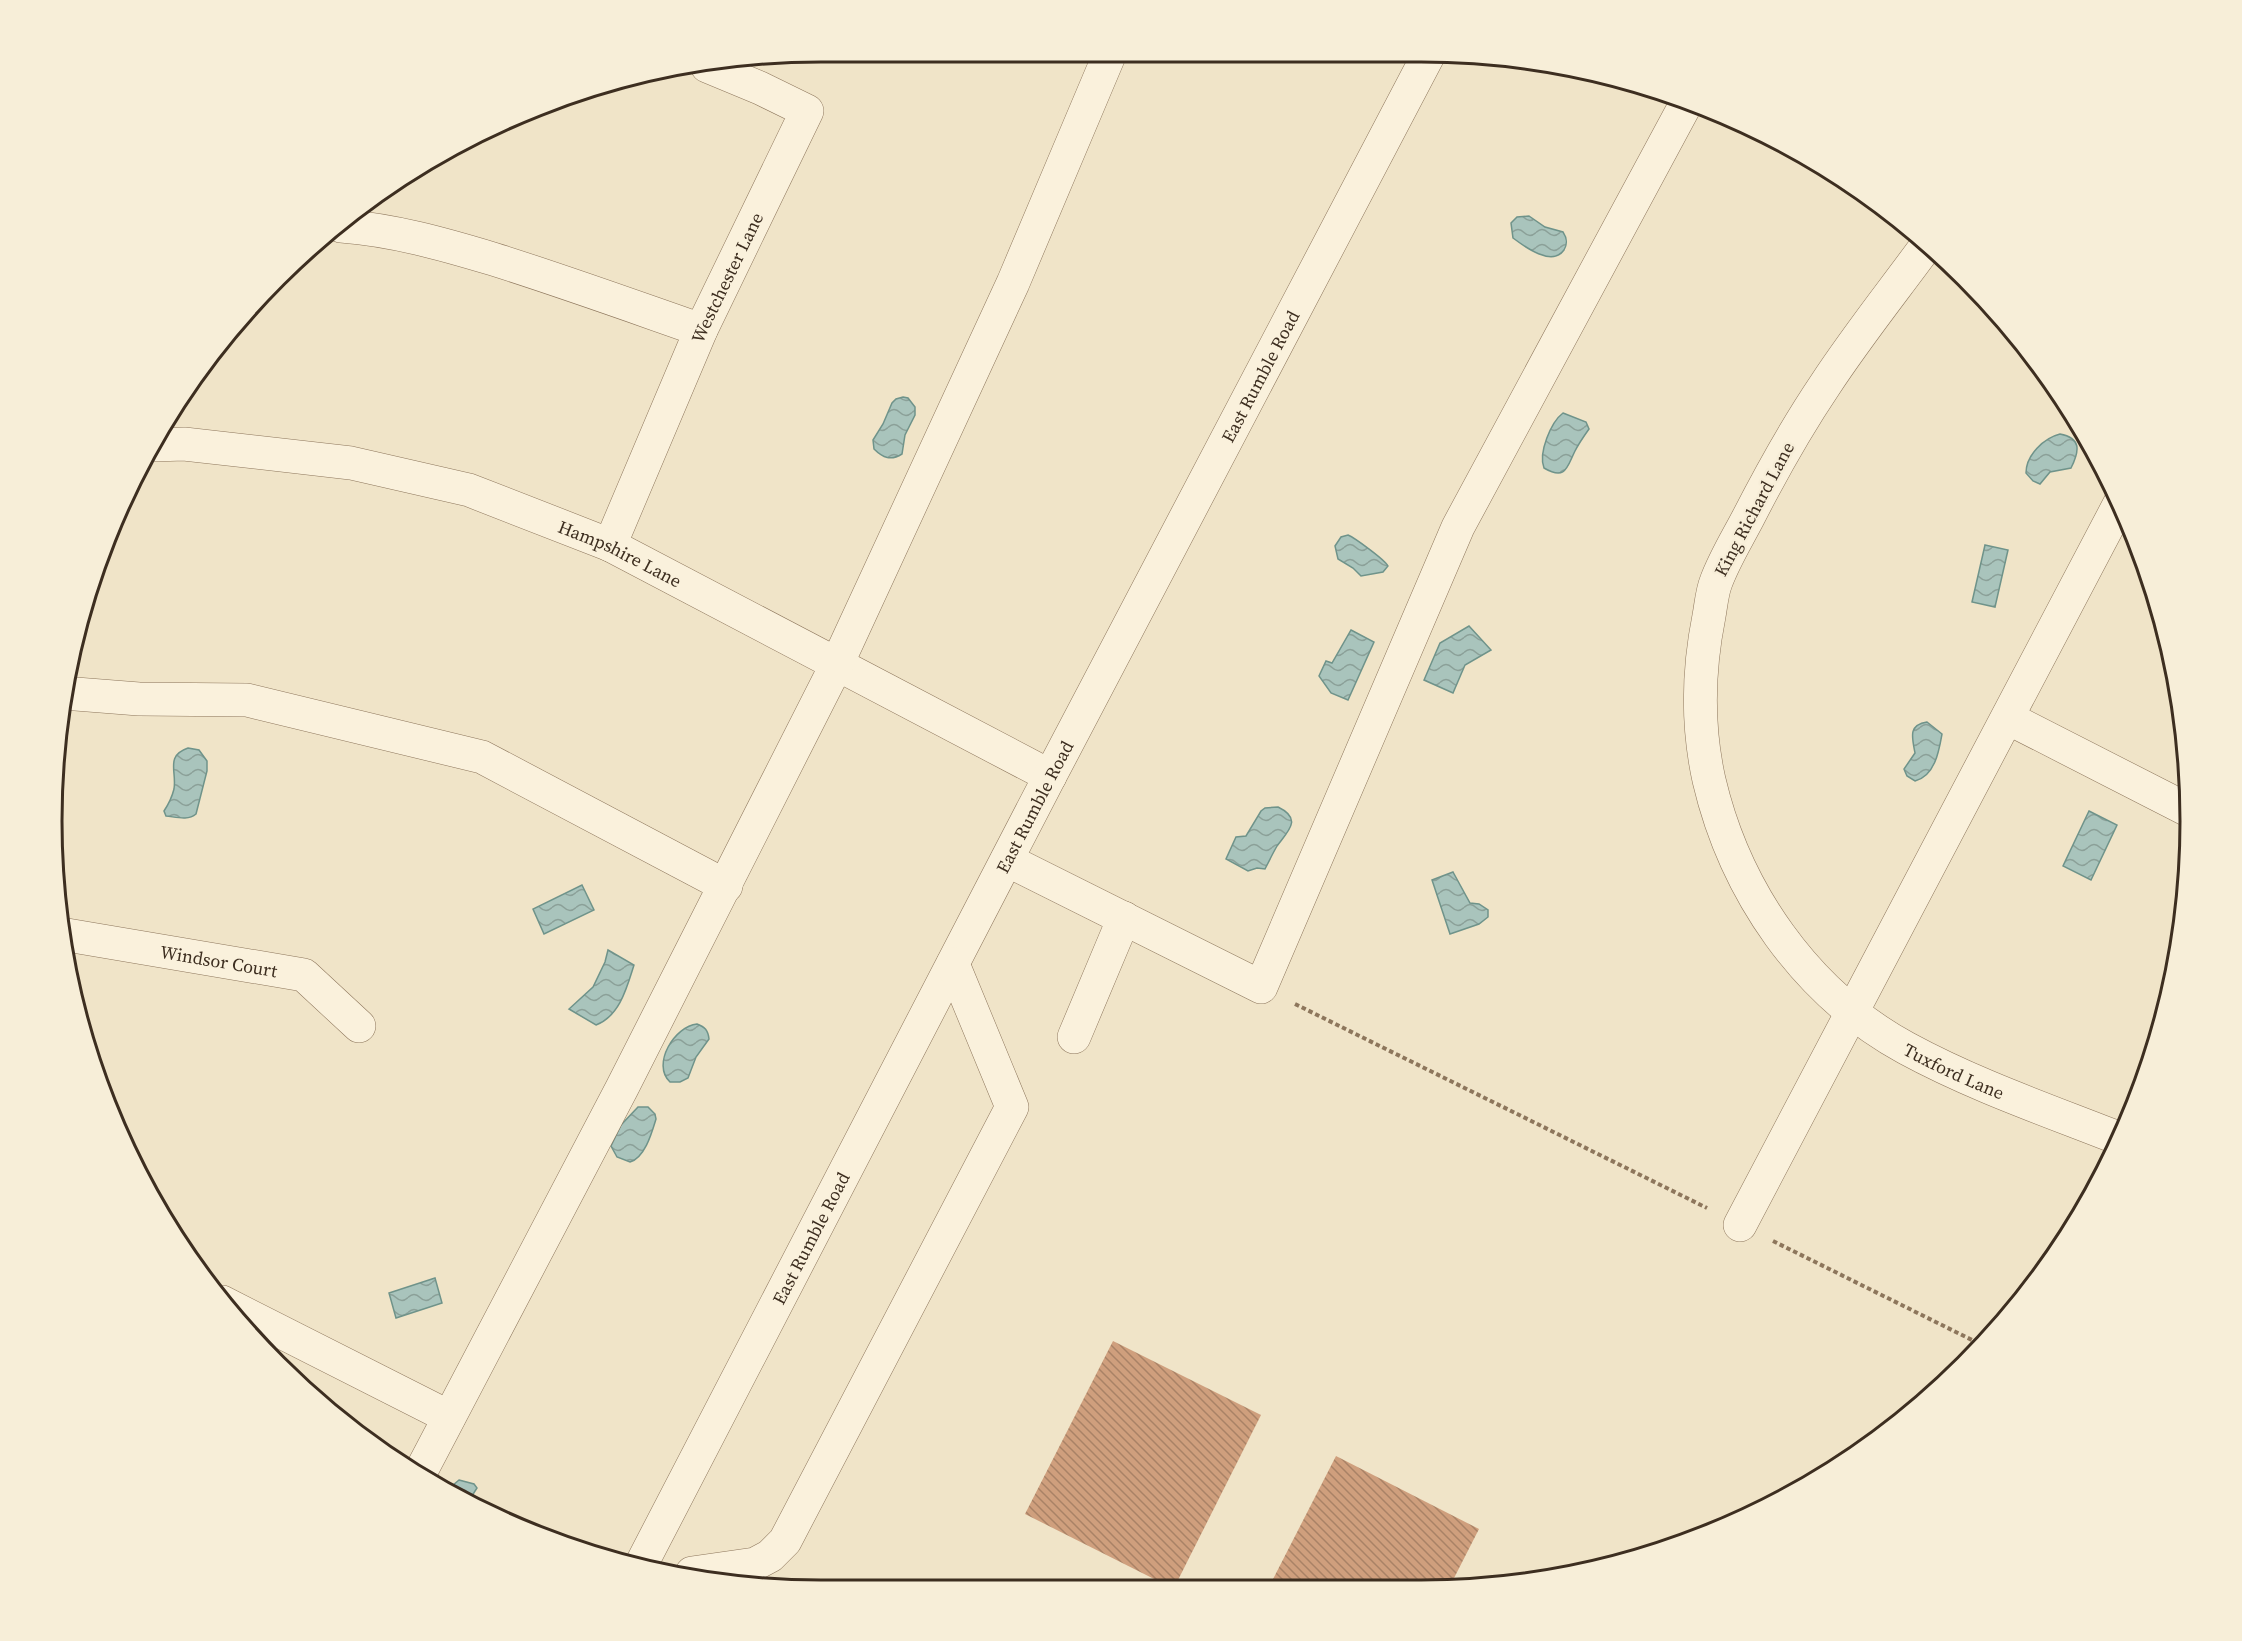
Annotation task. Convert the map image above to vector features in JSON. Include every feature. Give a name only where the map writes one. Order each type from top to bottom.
[{"type":"street","points":[[422,1466],[726,886],[837,664],[1013,283],[1106,62]]},
{"type":"street","name":"East Rumble Road","points":[[644,1559],[1050,776],[1425,62]]},
{"type":"street","name":"Westchester Lane","points":[[610,546],[701,330],[807,111],[714,69]]},
{"type":"street","points":[[1007,860],[1261,987],[1458,527],[1683,109]]},
{"type":"street","points":[[348,227],[368,228],[432,241],[553,278],[701,330]]},
{"type":"street","name":"King Richard Lane","points":[[1808,971],[1775,929],[1743,878],[1726,840],[1715,807],[1704,759],[1700,709],[1702,652],[1715,582],[1772,472],[1825,385],[1923,251]]},
{"type":"street","name":"Hampshire Lane","points":[[161,445],[184,444],[351,463],[469,490],[610,546],[1050,776]]},
{"type":"street","points":[[1740,1224],[2115,513]]},
{"type":"street","points":[[72,694],[139,699],[247,700],[482,757],[726,886]]},
{"type":"street","points":[[2008,718],[2180,806]]},
{"type":"street","points":[[1074,1037],[1124,918]]},
{"type":"street","name":"Windsor Court","points":[[71,936],[304,975],[359,1026]]},
{"type":"street","points":[[713,1572],[755,1564],[770,1556],[785,1541],[1012,1107],[953,964]]},
{"type":"street","name":"Tuxford Lane","points":[[1808,971],[1851,1011],[1903,1047],[1958,1075],[2112,1135]]},
{"type":"street","points":[[243,1312],[449,1416]]},
{"type":"path","points":[[1261,987],[1973,1341]]},
{"type":"water","points":[[1529,216],[1545,227],[1563,232],[1566,245],[1559,255],[1553,257],[1538,254],[1513,238],[1511,223],[1517,217]]},
{"type":"water","points":[[903,397],[908,398],[915,407],[915,415],[905,435],[902,454],[887,458],[874,449],[873,440],[892,403]]},
{"type":"water","points":[[1563,413],[1586,422],[1589,429],[1565,470],[1557,473],[1544,468],[1543,454],[1550,430]]},
{"type":"water","points":[[2060,434],[2072,438],[2077,446],[2071,468],[2050,472],[2040,484],[2033,481],[2026,473],[2029,460],[2042,443]]},
{"type":"water","points":[[1348,535],[1386,563],[1388,566],[1383,572],[1361,576],[1338,559],[1335,546],[1341,537]]},
{"type":"water","points":[[1985,545],[2008,550],[1995,607],[1972,602]]},
{"type":"water","points":[[1469,626],[1491,650],[1465,665],[1453,693],[1424,680],[1440,643]]},
{"type":"water","points":[[1351,630],[1374,642],[1348,700],[1331,693],[1319,676],[1326,661],[1332,663]]},
{"type":"water","points":[[1927,722],[1942,734],[1941,741],[1932,768],[1922,778],[1915,781],[1907,776],[1904,769],[1915,753],[1912,737],[1914,729]]},
{"type":"water","points":[[188,748],[199,750],[207,761],[207,771],[196,814],[186,818],[166,816],[164,811],[170,801],[175,782],[174,760],[181,751]]},
{"type":"water","points":[[1278,807],[1290,816],[1292,821],[1265,869],[1257,868],[1248,871],[1226,859],[1236,837],[1246,836],[1261,811],[1265,808]]},
{"type":"water","points":[[2089,811],[2117,825],[2091,880],[2063,866]]},
{"type":"water","points":[[1453,872],[1470,903],[1479,904],[1488,910],[1488,917],[1479,924],[1450,934],[1432,880]]},
{"type":"water","points":[[582,885],[594,910],[544,934],[533,909]]},
{"type":"water","points":[[608,950],[634,965],[617,1008],[604,1021],[596,1025],[569,1009],[593,987]]},
{"type":"water","points":[[697,1024],[706,1029],[709,1039],[696,1057],[688,1078],[680,1082],[670,1082],[663,1066],[668,1047],[681,1031]]},
{"type":"water","points":[[638,1107],[648,1107],[655,1114],[656,1119],[644,1150],[630,1162],[617,1157],[611,1146],[621,1125]]},
{"type":"water","points":[[435,1278],[442,1303],[396,1318],[389,1293]]},
{"type":"water","points":[[459,1480],[474,1484],[477,1488],[473,1495],[454,1485]]},
{"type":"building","points":[[1113,1341],[1261,1415],[1178,1580],[1156,1580],[1025,1514]]},
{"type":"building","points":[[1336,1456],[1479,1529],[1454,1579],[1273,1580]]}]
